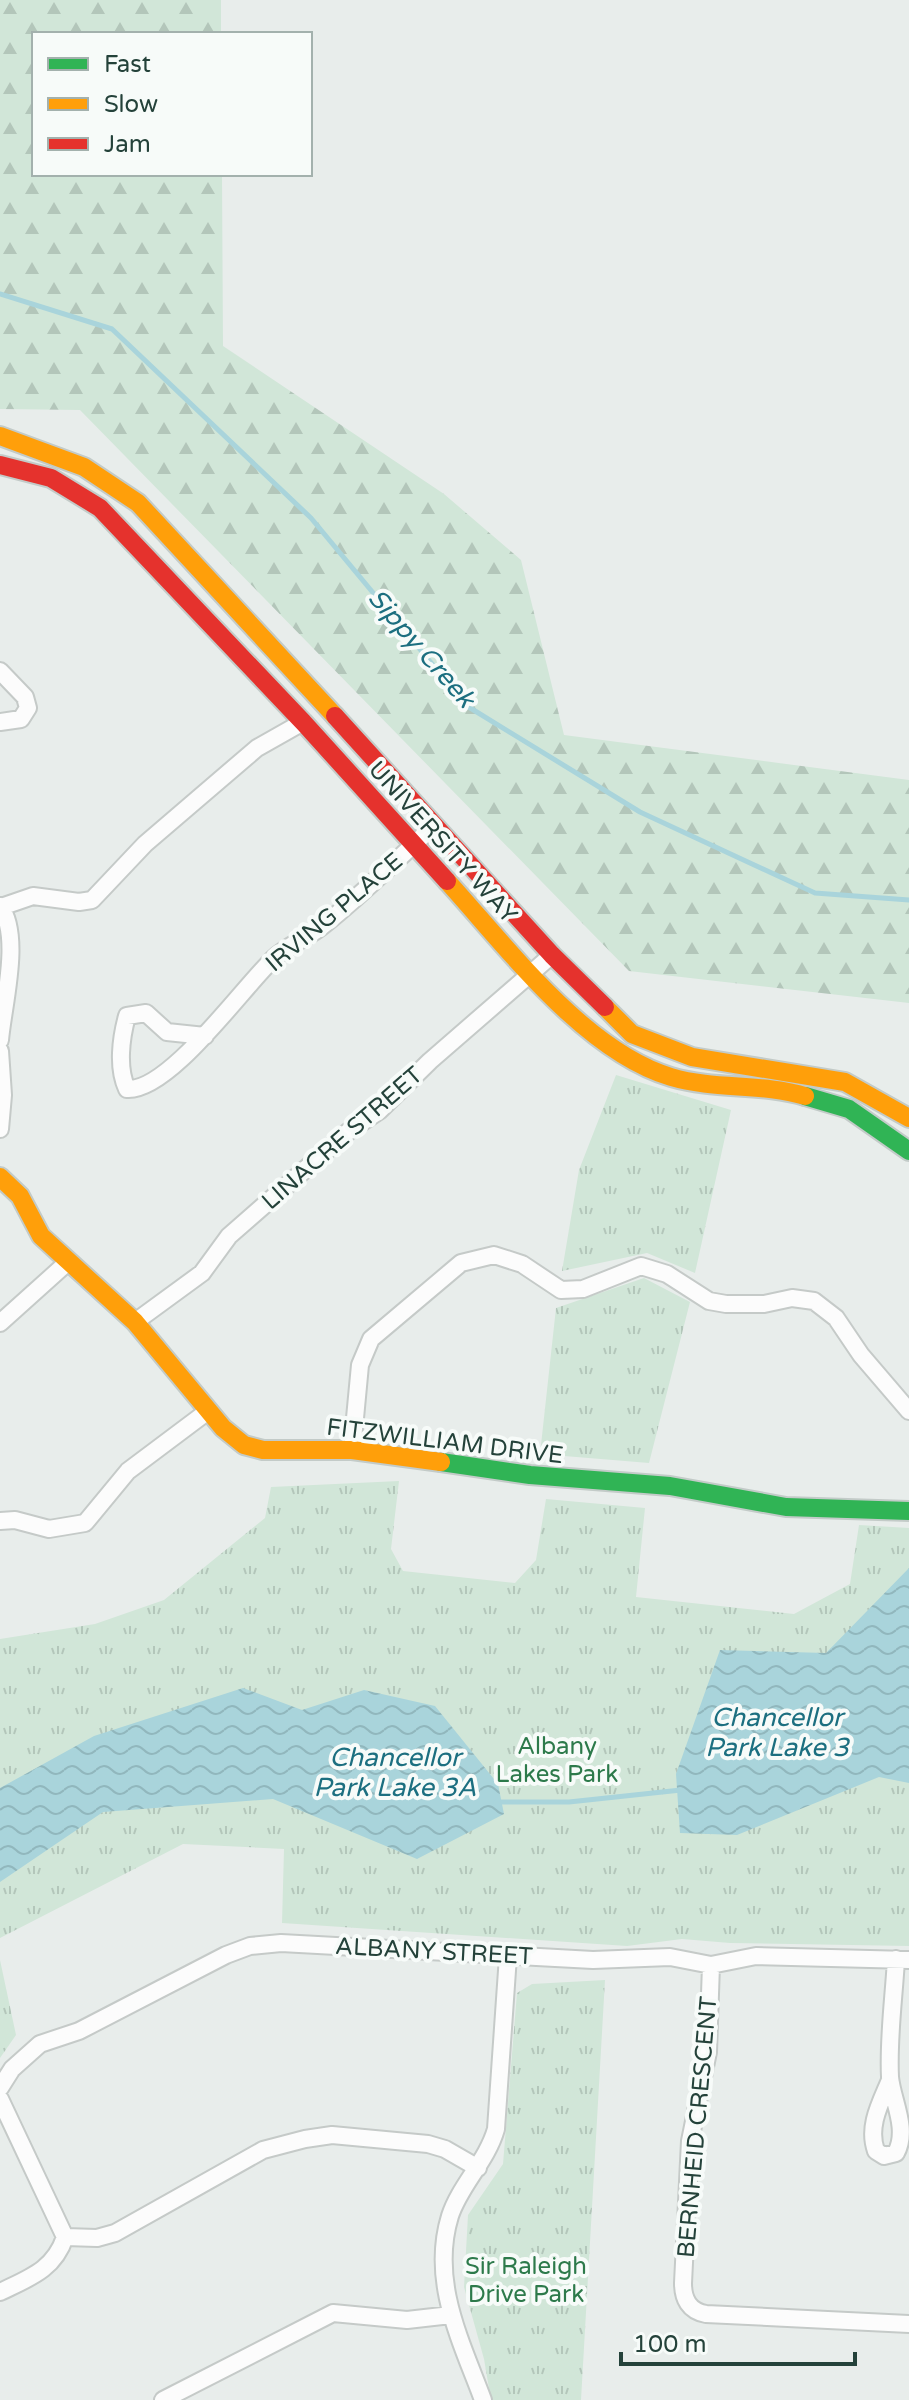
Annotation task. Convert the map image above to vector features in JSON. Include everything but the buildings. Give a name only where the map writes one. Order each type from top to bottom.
[{"type":"street","name":"UNIVERSITY WAY","points":[[0,436],[70,457],[128,493],[157,519],[552,955],[632,1034],[692,1057],[845,1082],[909,1118]]},
{"type":"street","name":"UNIVERSITY WAY","points":[[0,465],[51,478],[100,508],[303,722],[564,1011],[607,1042],[670,1077],[724,1088],[795,1093],[849,1109],[909,1151]]},
{"type":"street","points":[[0,671],[25,697],[28,706],[21,719],[0,722]]},
{"type":"street","points":[[257,748],[287,705],[316,694]]},
{"type":"street","points":[[0,1040],[9,974],[2,910],[47,898],[82,902],[98,896],[145,844],[257,748],[303,722],[316,694]]},
{"type":"street","name":"IRVING PLACE","points":[[205,1036],[167,1032],[146,1013],[127,1016],[122,1033],[122,1078],[127,1089],[135,1090],[152,1082],[205,1036],[276,957],[326,924],[434,826]]},
{"type":"street","name":"LINACRE STREET","points":[[135,1322],[202,1273],[229,1236],[349,1131],[379,1111],[430,1061],[552,955]]},
{"type":"street","points":[[0,1051],[0,1129]]},
{"type":"street","name":"FITZWILLIAM DRIVE","points":[[0,1177],[20,1196],[41,1236],[135,1322],[223,1428],[253,1448],[352,1450],[530,1475],[690,1489],[786,1507],[909,1511]]},
{"type":"street","points":[[352,1450],[360,1365],[371,1339],[461,1263],[494,1255],[522,1264],[561,1290],[583,1289],[641,1266],[667,1274],[709,1301],[764,1304],[792,1298],[814,1301],[836,1318],[861,1355],[909,1411]]},
{"type":"street","points":[[0,1323],[69,1261]]},
{"type":"street","points":[[0,1521],[15,1520],[49,1529],[85,1523],[128,1471],[208,1411]]},
{"type":"street","name":"ALBANY STREET","points":[[0,2088],[12,2069],[40,2044],[79,2031],[226,1955],[250,1946],[322,1944],[593,1960],[670,1957],[711,1965],[756,1956],[903,1960]]},
{"type":"street","points":[[483,2400],[442,2284],[451,2216],[496,2129],[508,1956]]},
{"type":"street","points":[[890,2080],[903,1960]]},
{"type":"street","name":"BERNHEID CRESCENT","points":[[711,1965],[708,2052],[690,2141],[683,2283],[687,2302],[695,2311],[706,2314],[909,2324]]},
{"type":"street","points":[[0,2099],[65,2237],[55,2260],[45,2270],[0,2292]]},
{"type":"street","points":[[65,2237],[97,2238],[115,2233],[263,2150],[318,2137],[332,2135],[428,2144],[445,2149],[478,2168]]},
{"type":"street","points":[[163,2400],[333,2313],[407,2320],[451,2315]]},
{"type":"green space","points":[[0,0],[221,0],[221,32],[32,32],[32,176],[222,176],[223,346],[444,494],[521,560],[564,735],[909,780],[909,1003],[629,971],[80,410],[0,409]]},
{"type":"green space","points":[[616,1075],[731,1110],[695,1273],[647,1253],[562,1271],[579,1170]]},
{"type":"green space","points":[[644,1278],[690,1302],[649,1463],[540,1454],[556,1308]]},
{"type":"green space","name":"Albany Lakes Park","points":[[399,1481],[391,1549],[403,1571],[515,1583],[536,1560],[546,1499],[645,1508],[636,1597],[794,1614],[850,1584],[859,1525],[909,1528],[909,1946],[730,1943],[682,1939],[627,1946],[282,1923],[284,1849],[183,1844],[0,1938],[0,1639],[95,1624],[164,1600],[265,1518],[271,1487]]},
{"type":"green space","points":[[0,1960],[16,2035],[0,2058]]},
{"type":"green space","name":"Sir Raleigh Drive Park","points":[[605,1980],[581,2400],[491,2400],[484,2359],[464,2287],[468,2215],[503,2164],[517,1993],[532,1984]]},
{"type":"water","name":"Chancellor Park Lake 3","points":[[909,1568],[909,1783],[879,1777],[737,1835],[680,1833],[676,1774],[720,1650],[826,1653]]},
{"type":"water","name":"Chancellor Park Lake 3A","points":[[243,1688],[302,1710],[364,1690],[435,1706],[498,1784],[504,1814],[417,1859],[273,1799],[103,1812],[0,1882],[0,1788],[94,1736]]},
{"type":"waterway","name":"Sippy Creek","points":[[0,294],[112,329],[311,518],[467,706],[640,812],[815,893],[909,900]]},
{"type":"waterway","points":[[496,1802],[569,1802],[681,1790]]},
{"type":"traffic: fast","points":[[805,1096],[849,1109],[909,1151]]},
{"type":"traffic: fast","points":[[441,1462],[530,1475],[670,1486],[786,1507],[909,1511]]},
{"type":"traffic: slow","points":[[0,436],[84,467],[138,503],[335,716]]},
{"type":"traffic: slow","points":[[447,881],[549,994],[608,1045],[639,1064],[688,1081],[772,1089],[805,1096]]},
{"type":"traffic: slow","points":[[605,1007],[632,1034],[692,1057],[845,1082],[909,1118]]},
{"type":"traffic: slow","points":[[0,1177],[20,1196],[41,1236],[135,1322],[223,1428],[244,1445],[263,1450],[352,1450],[441,1462]]},
{"type":"traffic: jam","points":[[0,465],[51,478],[100,508],[303,722],[447,881]]},
{"type":"traffic: jam","points":[[335,716],[552,955],[605,1007]]}]
